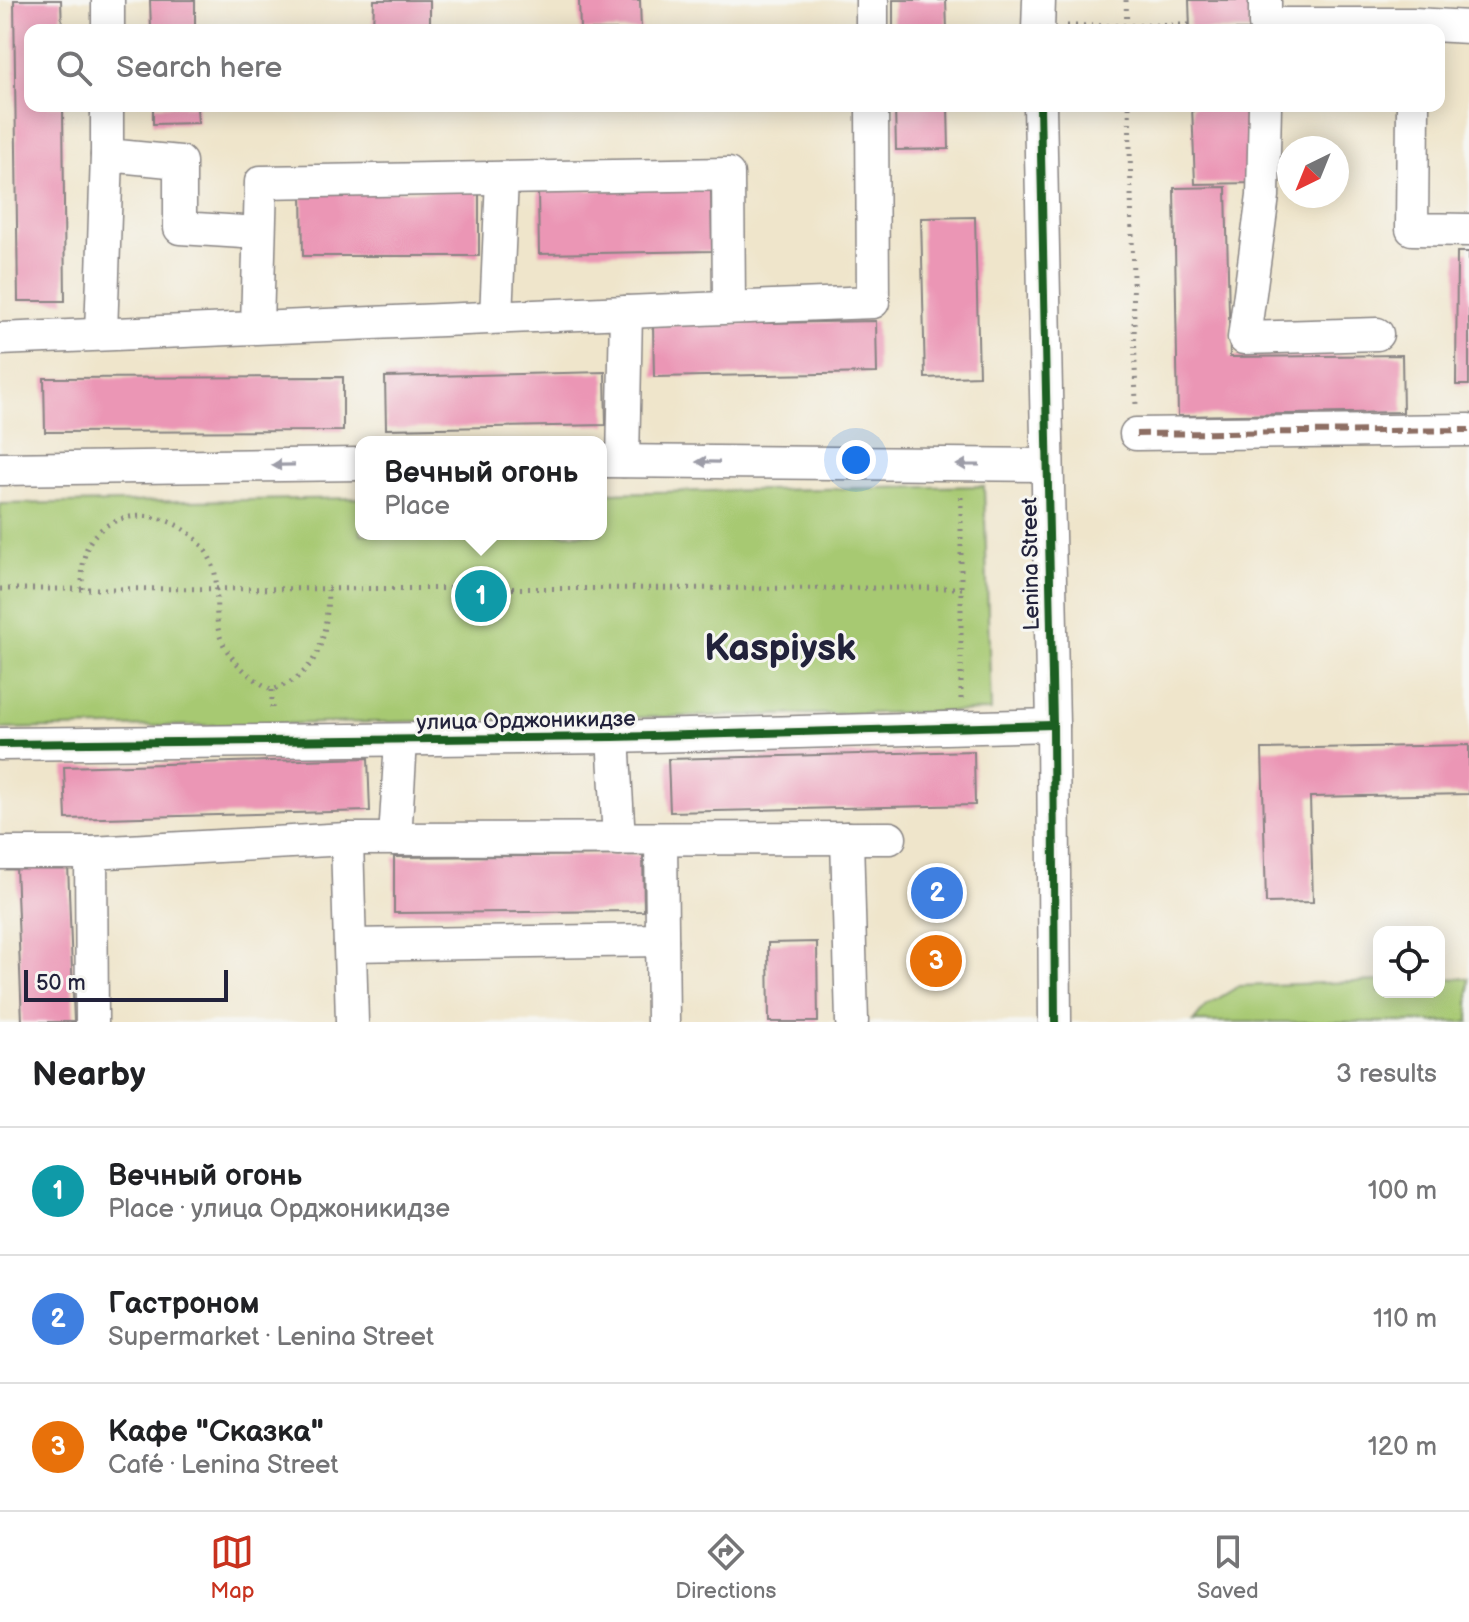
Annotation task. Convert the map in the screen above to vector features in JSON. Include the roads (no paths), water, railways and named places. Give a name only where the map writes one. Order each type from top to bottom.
[{"type":"street","points":[[108,0],[108,24]]},
{"type":"street","points":[[872,0],[872,24]]},
{"type":"street","points":[[1265,18],[1413,18],[1469,27]]},
{"type":"street","points":[[101,334],[107,112]]},
{"type":"street","points":[[0,339],[873,302],[872,112]]},
{"type":"street","name":"Lenina Street","points":[[1040,112],[1053,725],[1055,1022]]},
{"type":"street","points":[[1265,112],[1263,196],[1244,338],[1377,334]]},
{"type":"street","points":[[1413,112],[1412,229],[1469,230]]},
{"type":"street","points":[[107,155],[180,162],[180,228],[259,233]]},
{"type":"street","points":[[257,326],[261,182],[728,174],[729,306]]},
{"type":"street","points":[[496,317],[502,178]]},
{"type":"street","points":[[626,312],[612,461],[1046,465]]},
{"type":"street","points":[[1136,434],[1469,430]]},
{"type":"street","points":[[0,469],[355,464]]},
{"type":"street","name":"улица Орджоникидзе","points":[[0,744],[401,741],[1053,725]]},
{"type":"street","points":[[613,737],[619,839]]},
{"type":"street","points":[[395,839],[401,741]]},
{"type":"street","points":[[847,838],[852,1022]]},
{"type":"street","points":[[0,853],[91,853],[347,839],[890,838]]},
{"type":"street","points":[[347,839],[352,1022]]},
{"type":"street","points":[[661,839],[663,1022]]},
{"type":"street","points":[[91,853],[92,1022]]},
{"type":"street","points":[[350,945],[662,940]]},
{"type":"place","name":"Вечный огонь","points":[[481,596]]},
{"type":"place","name":"Гастроном","points":[[937,893]]},
{"type":"place","name":"Кафе \"Сказка\"","points":[[936,961]]},
{"type":"district","name":"Kaspiysk","points":[[780,648]]}]
